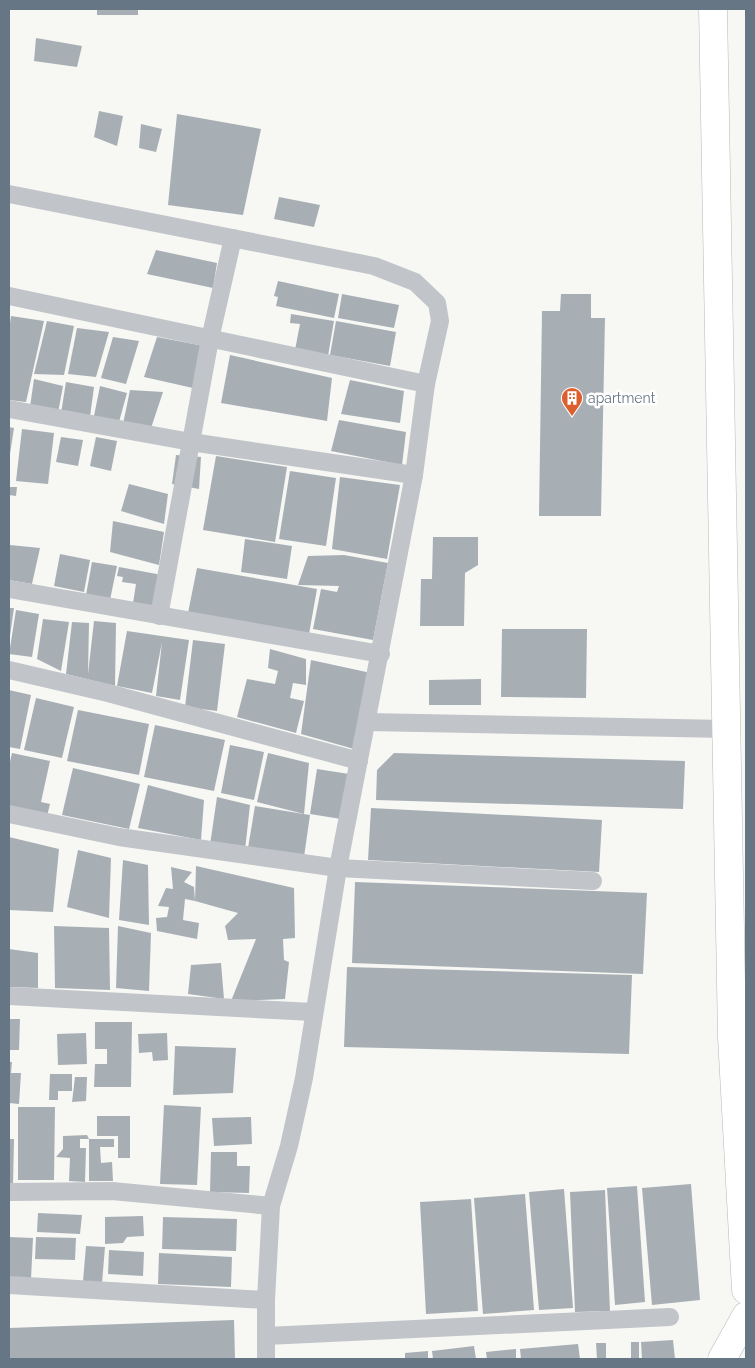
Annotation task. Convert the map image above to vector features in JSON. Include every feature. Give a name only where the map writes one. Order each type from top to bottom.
[{"type":"main road","points":[[713,9],[732,1037],[746,1290]]},
{"type":"main road","points":[[722,1359],[746,1316]]},
{"type":"street","points":[[9,194],[374,266],[415,282],[437,303],[440,321],[426,384],[414,475],[381,654],[338,868],[313,1012],[304,1078],[289,1146],[271,1206],[266,1300],[266,1359]]},
{"type":"street","points":[[159,616],[210,338],[233,238]]},
{"type":"street","points":[[9,296],[426,384]]},
{"type":"street","points":[[9,409],[191,442],[414,475]]},
{"type":"street","points":[[9,589],[381,654]]},
{"type":"street","points":[[9,670],[108,693],[359,762]]},
{"type":"street","points":[[367,722],[726,729]]},
{"type":"street","points":[[9,814],[119,837],[338,868],[594,881]]},
{"type":"street","points":[[9,996],[313,1012]]},
{"type":"street","points":[[9,1192],[112,1191],[271,1206]]},
{"type":"street","points":[[9,1284],[266,1300]]},
{"type":"street","points":[[266,1336],[670,1318]]},
{"type":"building","points":[[97,9],[138,9],[138,15],[97,15]]},
{"type":"building","points":[[36,38],[82,46],[77,67],[34,61]]},
{"type":"building","points":[[99,111],[123,116],[117,146],[94,137]]},
{"type":"building","points":[[177,114],[261,129],[243,215],[168,205]]},
{"type":"building","points":[[141,124],[162,129],[156,152],[139,148]]},
{"type":"building","points":[[279,197],[320,205],[314,227],[274,219]]},
{"type":"building","points":[[156,250],[217,263],[213,288],[147,274]]},
{"type":"building","points":[[278,281],[339,294],[334,318],[276,306],[278,297],[274,296]]},
{"type":"building","points":[[342,294],[399,305],[394,328],[338,318]]},
{"type":"building","name":"apartment","points":[[561,294],[591,294],[591,318],[605,318],[601,516],[539,516],[542,311],[560,311]]},
{"type":"building","points":[[291,314],[334,321],[328,356],[295,350],[300,324],[290,323]]},
{"type":"building","points":[[11,316],[44,321],[26,402],[9,400],[9,330]]},
{"type":"building","points":[[47,321],[74,326],[64,375],[34,374]]},
{"type":"building","points":[[336,321],[396,332],[390,366],[330,355]]},
{"type":"building","points":[[77,328],[109,332],[96,377],[68,374]]},
{"type":"building","points":[[113,337],[139,341],[126,384],[101,378]]},
{"type":"building","points":[[157,337],[204,346],[193,388],[144,377]]},
{"type":"building","points":[[230,355],[332,378],[327,421],[221,403]]},
{"type":"building","points":[[34,379],[63,386],[58,413],[30,407]]},
{"type":"building","points":[[350,380],[404,391],[400,423],[341,414]]},
{"type":"building","points":[[66,382],[94,387],[90,417],[61,413]]},
{"type":"building","points":[[100,386],[127,393],[119,422],[94,416]]},
{"type":"building","points":[[130,390],[163,392],[151,428],[123,424]]},
{"type":"building","points":[[339,420],[406,432],[402,465],[331,451]]},
{"type":"building","points":[[9,427],[14,428],[10,454],[9,454]]},
{"type":"building","points":[[22,429],[54,433],[48,484],[16,481]]},
{"type":"building","points":[[61,437],[83,440],[78,466],[56,462]]},
{"type":"building","points":[[96,437],[117,441],[111,471],[90,466]]},
{"type":"building","points":[[176,455],[201,457],[199,489],[172,484]]},
{"type":"building","points":[[216,456],[287,467],[275,542],[203,530]]},
{"type":"building","points":[[290,471],[336,478],[326,546],[279,539]]},
{"type":"building","points":[[340,477],[400,485],[387,559],[332,549]]},
{"type":"building","points":[[129,484],[168,494],[164,524],[121,511]]},
{"type":"building","points":[[9,487],[17,487],[16,496],[9,495]]},
{"type":"building","points":[[113,521],[164,532],[159,565],[110,552]]},
{"type":"building","points":[[433,537],[478,537],[478,565],[465,573],[464,626],[420,626],[421,579],[432,579]]},
{"type":"building","points":[[245,539],[292,546],[287,579],[241,572]]},
{"type":"building","points":[[10,545],[40,548],[32,584],[9,580]]},
{"type":"building","points":[[60,554],[90,560],[84,592],[54,586]]},
{"type":"building","points":[[344,555],[388,563],[373,640],[313,629],[321,589],[337,592],[339,586],[298,585],[308,556]]},
{"type":"building","points":[[92,562],[117,566],[110,600],[86,595]]},
{"type":"building","points":[[119,567],[162,575],[156,607],[133,603],[136,584],[122,582],[123,577],[117,576]]},
{"type":"building","points":[[197,568],[317,589],[309,634],[188,613]]},
{"type":"building","points":[[9,608],[14,608],[10,636],[9,636]]},
{"type":"building","points":[[16,610],[39,614],[32,657],[9,654]]},
{"type":"building","points":[[43,619],[69,622],[61,671],[37,659]]},
{"type":"building","points":[[94,621],[116,623],[115,686],[66,674],[72,622],[89,623],[88,674]]},
{"type":"building","points":[[502,629],[587,629],[586,698],[501,697]]},
{"type":"building","points":[[127,631],[189,640],[180,700],[156,696],[162,642],[152,693],[117,686]]},
{"type":"building","points":[[193,640],[225,644],[217,711],[185,707]]},
{"type":"building","points":[[270,649],[306,659],[306,685],[293,683],[290,698],[304,701],[296,733],[237,717],[247,679],[275,684],[278,671],[268,668]]},
{"type":"building","points":[[311,660],[371,673],[354,749],[301,734]]},
{"type":"building","points":[[481,679],[481,705],[429,705],[429,680]]},
{"type":"building","points":[[9,690],[31,695],[20,749],[9,747]]},
{"type":"building","points":[[36,698],[74,707],[62,758],[24,750]]},
{"type":"building","points":[[78,710],[149,724],[139,775],[67,761]]},
{"type":"building","points":[[155,725],[225,740],[214,791],[144,777]]},
{"type":"building","points":[[230,745],[264,752],[254,800],[221,793]]},
{"type":"building","points":[[12,753],[50,761],[41,802],[50,804],[47,816],[9,808],[9,766]]},
{"type":"building","points":[[268,753],[309,763],[304,814],[257,802]]},
{"type":"building","points":[[394,753],[685,761],[683,809],[376,800],[377,770]]},
{"type":"building","points":[[73,768],[140,784],[129,829],[62,815]]},
{"type":"building","points":[[317,769],[349,774],[341,819],[310,814]]},
{"type":"building","points":[[148,785],[204,800],[201,840],[138,828]]},
{"type":"building","points":[[217,797],[250,805],[245,850],[210,845]]},
{"type":"building","points":[[255,806],[310,815],[304,857],[248,848]]},
{"type":"building","points":[[371,808],[602,820],[599,872],[368,860]]},
{"type":"building","points":[[9,837],[59,849],[53,912],[9,910]]},
{"type":"building","points":[[78,850],[111,858],[109,918],[67,907]]},
{"type":"building","points":[[123,860],[148,865],[149,925],[119,920]]},
{"type":"building","points":[[196,866],[294,888],[295,938],[283,939],[284,960],[289,962],[285,999],[231,1001],[256,939],[228,940],[225,926],[238,913],[195,901]]},
{"type":"building","points":[[171,867],[192,872],[184,882],[194,887],[195,901],[185,899],[183,920],[199,923],[197,939],[157,931],[156,918],[167,917],[169,907],[158,906],[166,888],[173,889]]},
{"type":"building","points":[[355,882],[647,893],[643,974],[352,963]]},
{"type":"building","points":[[54,926],[109,928],[110,990],[55,988]]},
{"type":"building","points":[[118,926],[151,933],[149,991],[116,988]]},
{"type":"building","points":[[9,949],[38,953],[38,988],[9,987]]},
{"type":"building","points":[[221,963],[224,999],[188,994],[191,965]]},
{"type":"building","points":[[347,967],[632,975],[629,1054],[344,1047]]},
{"type":"building","points":[[9,1019],[20,1019],[19,1050],[9,1050]]},
{"type":"building","points":[[95,1022],[132,1022],[131,1087],[94,1087],[95,1064],[107,1064],[107,1049],[95,1049]]},
{"type":"building","points":[[86,1033],[87,1064],[58,1065],[57,1034]]},
{"type":"building","points":[[167,1033],[168,1060],[153,1061],[152,1052],[139,1053],[138,1034]]},
{"type":"building","points":[[175,1046],[236,1048],[233,1093],[173,1095]]},
{"type":"building","points":[[9,1062],[12,1062],[11,1073],[21,1073],[19,1104],[9,1103]]},
{"type":"building","points":[[50,1074],[72,1074],[72,1091],[58,1091],[58,1100],[49,1100]]},
{"type":"building","points":[[75,1077],[87,1077],[86,1101],[72,1102]]},
{"type":"building","points":[[164,1105],[201,1107],[197,1185],[160,1184]]},
{"type":"building","points":[[18,1107],[55,1107],[54,1180],[18,1180]]},
{"type":"building","points":[[97,1116],[130,1116],[130,1158],[118,1158],[118,1136],[97,1136]]},
{"type":"building","points":[[251,1117],[252,1144],[214,1146],[212,1118]]},
{"type":"building","points":[[87,1135],[89,1139],[80,1139],[80,1148],[86,1148],[85,1182],[69,1181],[70,1158],[56,1157],[63,1149],[63,1136]]},
{"type":"building","points":[[9,1139],[14,1139],[13,1186],[9,1186]]},
{"type":"building","points":[[89,1139],[114,1139],[114,1147],[100,1147],[101,1163],[112,1162],[113,1181],[89,1181]]},
{"type":"building","points":[[211,1152],[237,1152],[237,1166],[250,1166],[249,1193],[210,1192]]},
{"type":"building","points":[[691,1184],[700,1300],[652,1305],[642,1188]]},
{"type":"building","points":[[637,1186],[645,1302],[615,1305],[607,1188]]},
{"type":"building","points":[[564,1189],[573,1308],[539,1310],[529,1192]]},
{"type":"building","points":[[605,1190],[610,1311],[575,1312],[570,1192]]},
{"type":"building","points":[[525,1194],[534,1310],[483,1314],[474,1198]]},
{"type":"building","points":[[471,1199],[478,1311],[426,1314],[420,1202]]},
{"type":"building","points":[[38,1213],[82,1215],[80,1234],[37,1232]]},
{"type":"building","points":[[143,1216],[144,1236],[127,1237],[123,1243],[105,1244],[105,1217]]},
{"type":"building","points":[[163,1217],[237,1219],[236,1251],[162,1249]]},
{"type":"building","points":[[9,1237],[33,1238],[31,1279],[9,1278]]},
{"type":"building","points":[[36,1237],[76,1238],[75,1260],[35,1259]]},
{"type":"building","points":[[86,1246],[105,1247],[102,1283],[83,1281]]},
{"type":"building","points":[[109,1250],[144,1252],[143,1276],[108,1274]]},
{"type":"building","points":[[159,1253],[232,1257],[231,1287],[158,1284]]},
{"type":"building","points":[[234,1320],[235,1359],[9,1359],[9,1328]]},
{"type":"building","points":[[673,1340],[675,1359],[642,1359],[641,1342]]},
{"type":"building","points":[[631,1342],[639,1342],[639,1359],[631,1359]]},
{"type":"building","points":[[596,1343],[606,1343],[606,1359],[597,1359]]},
{"type":"building","points":[[578,1344],[580,1359],[521,1359],[520,1349]]},
{"type":"building","points":[[474,1346],[476,1359],[433,1359],[432,1351]]},
{"type":"building","points":[[516,1349],[516,1359],[487,1359],[486,1352]]},
{"type":"building","points":[[428,1351],[428,1359],[405,1359],[405,1353]]},
{"type":"place","name":"apartment","points":[[572,417]]}]
